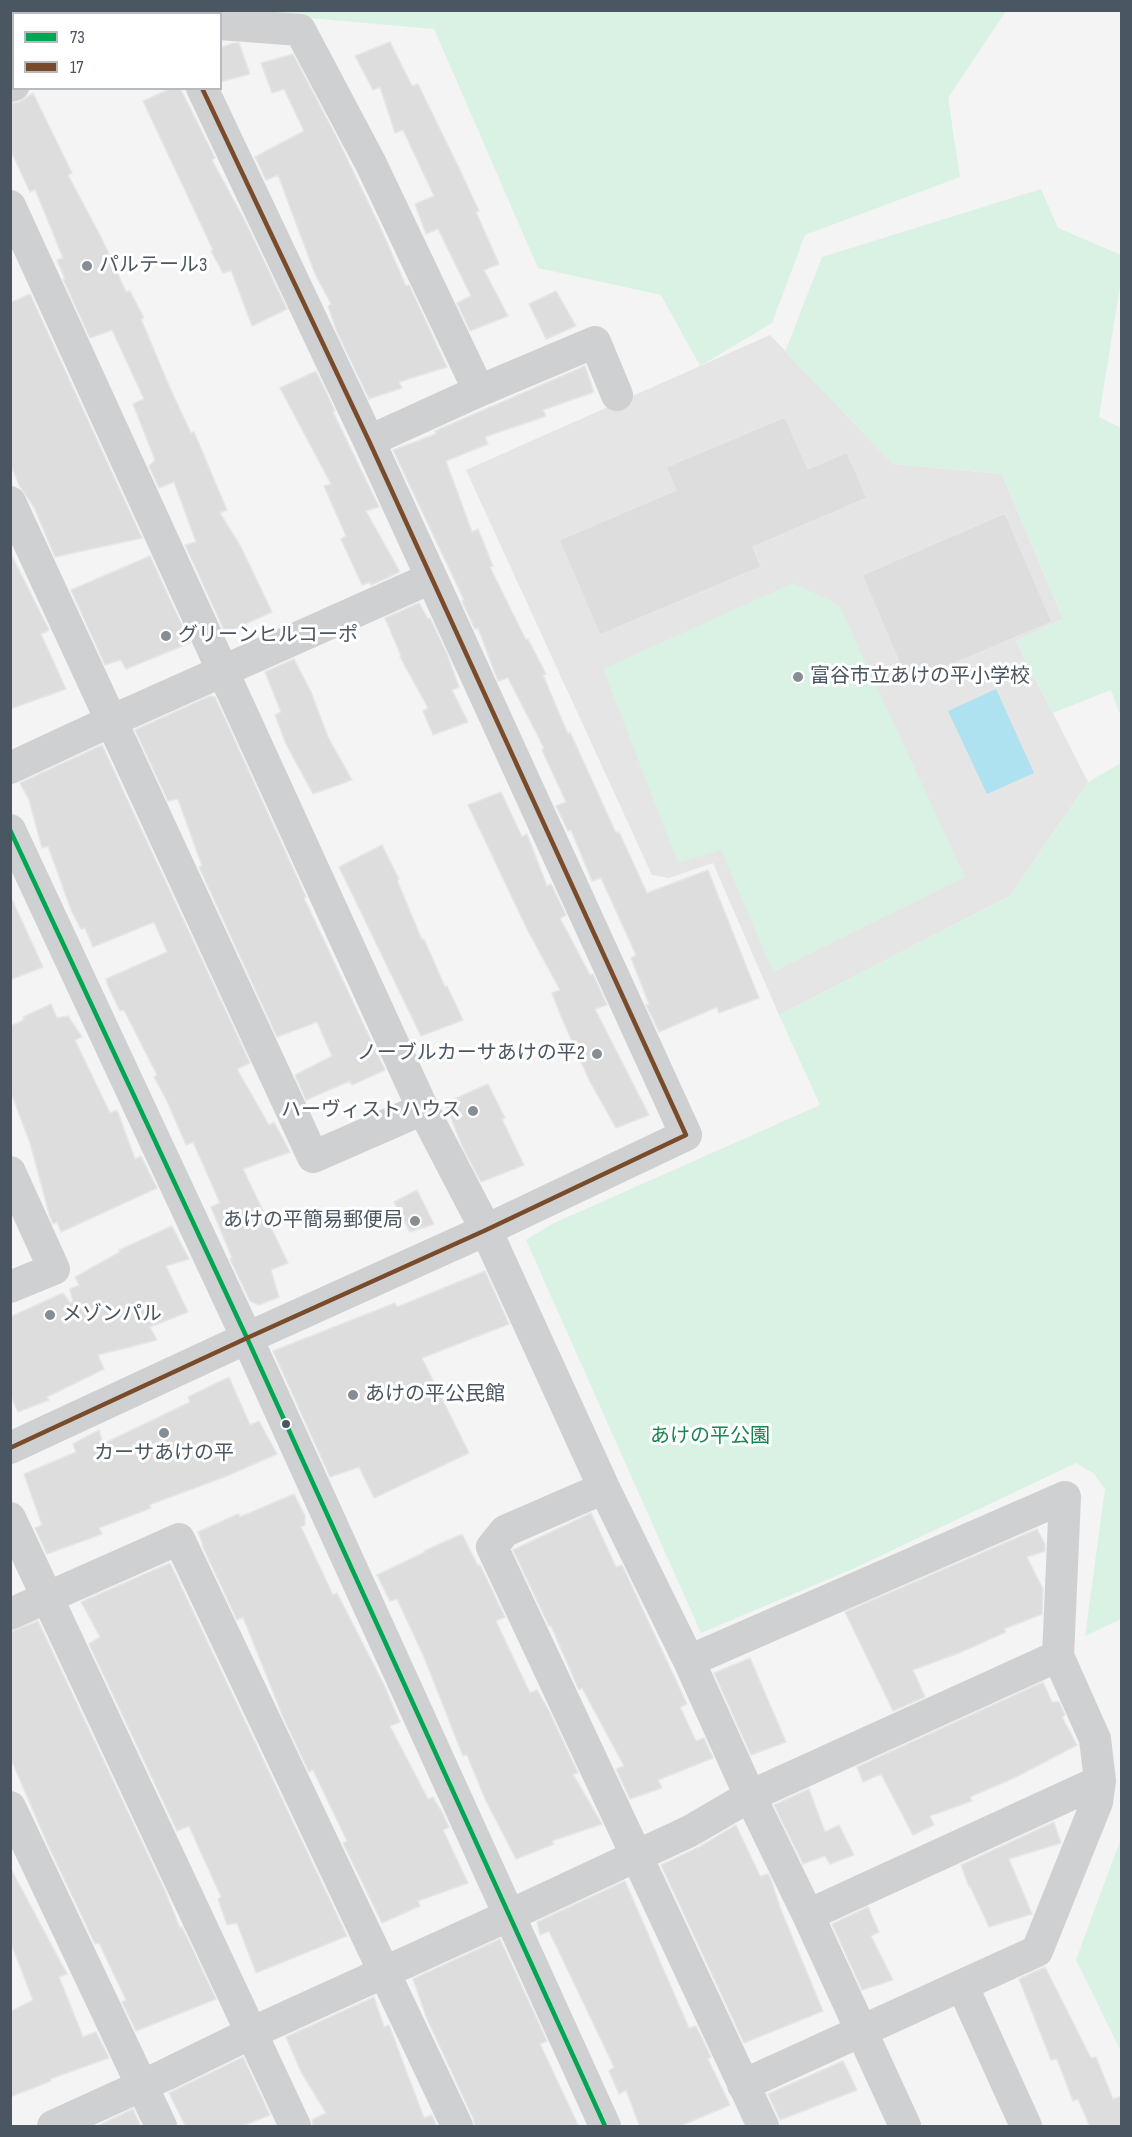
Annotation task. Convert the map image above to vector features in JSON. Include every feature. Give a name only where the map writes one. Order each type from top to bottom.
[{"type":"street","points":[[222,24],[300,30],[371,164],[479,391]]},
{"type":"street","points":[[10,1448],[486,1230],[687,1135],[369,441],[203,90]]},
{"type":"street","points":[[10,207],[423,1109],[486,1230],[604,1488],[689,1661],[905,2127]]},
{"type":"street","points":[[369,441],[595,342],[617,395]]},
{"type":"street","points":[[10,502],[313,1157],[423,1109]]},
{"type":"street","points":[[10,768],[431,578]]},
{"type":"street","points":[[10,830],[247,1338],[605,2127]]},
{"type":"street","points":[[10,1172],[54,1269],[10,1287]]},
{"type":"street","points":[[604,1488],[505,1531],[492,1547],[763,2127]]},
{"type":"street","points":[[689,1661],[1065,1497],[1058,1656],[1095,1739],[1100,1781],[1097,1802],[1037,1951],[743,2085]]},
{"type":"street","points":[[10,1518],[295,2127]]},
{"type":"street","points":[[10,1614],[180,1539],[457,2127]]},
{"type":"street","points":[[53,2127],[251,2033],[690,1831],[750,1796],[1058,1656]]},
{"type":"street","points":[[808,1915],[1100,1781]]},
{"type":"street","points":[[10,1807],[161,2127]]},
{"type":"street","points":[[962,1985],[1026,2127]]},
{"type":"shaded area","name":"富谷市立あけの平小学校","points":[[770,335],[893,464],[1002,474],[1063,619],[1016,641],[1088,782],[1010,896],[779,1015],[713,863],[669,878],[652,875],[466,470]]},
{"type":"green space","points":[[49,11],[152,11],[149,12]]},
{"type":"green space","points":[[230,11],[1006,11],[948,98],[960,177],[805,235],[772,323],[700,366],[661,295],[538,268],[434,29]]},
{"type":"green space","points":[[1041,189],[1058,228],[1121,255],[1121,280],[1099,417],[1121,428],[1121,717],[1111,690],[1053,713],[1016,641],[1063,619],[1002,474],[893,464],[785,352],[822,257]]},
{"type":"green space","points":[[793,583],[839,605],[965,877],[773,972],[721,850],[678,863],[603,669]]},
{"type":"green space","name":"あけの平公園","points":[[1121,763],[1121,1619],[1085,1636],[1105,1489],[1093,1473],[1076,1463],[857,1567],[701,1633],[526,1240],[552,1224],[820,1105],[779,1015],[1010,896],[1088,782]]},
{"type":"green space","points":[[1121,1838],[1122,2051],[1076,1960]]},
{"type":"water","points":[[996,689],[1034,773],[987,794],[948,711]]},
{"type":"building","points":[[390,42],[412,86],[418,84],[479,211],[476,212],[499,264],[484,270],[508,316],[470,331],[457,303],[471,296],[438,229],[426,234],[415,204],[434,196],[403,130],[395,133],[380,87],[373,90],[355,56]]},
{"type":"building","points":[[239,43],[250,74],[222,81],[222,47]]},
{"type":"building","points":[[293,54],[340,144],[406,286],[409,285],[447,367],[399,382],[402,388],[369,399],[337,332],[328,306],[331,304],[315,274],[278,175],[266,180],[255,157],[304,131],[284,89],[272,93],[261,63]]},
{"type":"building","points":[[168,90],[181,90],[215,158],[212,160],[245,221],[287,309],[252,326],[231,270],[223,273],[211,251],[213,250],[143,101]]},
{"type":"building","points":[[33,93],[72,173],[68,175],[102,239],[126,292],[130,291],[144,318],[141,319],[170,388],[191,433],[194,432],[227,510],[220,513],[241,547],[272,612],[228,632],[224,630],[185,545],[196,542],[174,482],[159,488],[149,466],[155,460],[133,404],[144,399],[112,330],[90,338],[63,279],[65,279],[57,260],[63,258],[35,189],[30,192],[10,149],[10,103],[19,102]]},
{"type":"building","points":[[556,291],[576,326],[546,339],[529,304]]},
{"type":"building","points":[[30,294],[142,538],[55,557],[34,507],[20,487],[10,464],[10,303]]},
{"type":"building","points":[[585,366],[594,392],[543,410],[546,416],[485,437],[488,444],[446,461],[472,532],[478,529],[493,566],[490,567],[526,640],[528,639],[546,674],[543,675],[568,734],[570,732],[616,833],[619,832],[647,893],[708,870],[759,998],[719,1013],[717,1007],[659,1032],[646,1005],[649,1004],[631,958],[636,955],[601,878],[592,881],[571,830],[568,831],[556,806],[566,802],[542,750],[544,748],[508,678],[498,681],[478,628],[475,629],[462,601],[464,600],[393,450],[436,434],[435,431]]},
{"type":"building","points":[[316,371],[335,411],[333,412],[379,507],[366,511],[400,572],[371,585],[370,582],[362,585],[341,539],[346,536],[324,486],[331,484],[280,388]]},
{"type":"building","points":[[785,417],[808,469],[847,452],[867,498],[753,547],[761,567],[600,635],[559,540],[676,490],[666,467]]},
{"type":"building","points":[[1005,513],[1052,622],[908,683],[862,575]]},
{"type":"building","points":[[10,552],[49,630],[41,634],[66,689],[10,709]]},
{"type":"building","points":[[150,556],[190,643],[126,669],[121,660],[105,665],[71,590]]},
{"type":"building","points":[[419,603],[428,619],[430,618],[447,654],[459,687],[452,690],[468,722],[433,735],[423,711],[428,708],[400,657],[385,618]]},
{"type":"building","points":[[294,659],[311,692],[328,737],[352,780],[313,794],[286,744],[275,715],[281,712],[265,672]]},
{"type":"building","points":[[210,696],[215,697],[306,897],[304,898],[385,1070],[352,1085],[350,1081],[306,1100],[295,1075],[332,1056],[317,1022],[277,1037],[199,867],[202,866],[178,799],[168,801],[135,730]]},
{"type":"building","points":[[102,745],[250,1063],[237,1069],[269,1125],[274,1122],[290,1152],[243,1169],[288,1263],[271,1270],[279,1297],[259,1305],[250,1301],[230,1259],[232,1258],[211,1207],[220,1203],[193,1142],[186,1145],[154,1077],[157,1075],[124,1010],[120,1011],[106,979],[167,952],[154,922],[93,947],[85,928],[81,929],[71,910],[48,846],[42,848],[29,800],[20,783]]},
{"type":"building","points":[[501,792],[522,837],[527,834],[547,886],[551,884],[566,915],[560,918],[590,975],[593,974],[607,1005],[595,1009],[649,1115],[616,1128],[589,1080],[552,993],[560,990],[528,931],[468,805]]},
{"type":"building","points":[[382,845],[399,879],[397,880],[422,940],[424,939],[445,987],[447,986],[463,1020],[421,1036],[339,867]]},
{"type":"building","points":[[10,895],[43,967],[10,980]]},
{"type":"building","points":[[51,1004],[57,1018],[68,1016],[82,1037],[75,1040],[110,1113],[117,1110],[135,1159],[141,1156],[157,1188],[61,1232],[57,1222],[53,1224],[50,1217],[30,1143],[10,1090],[10,1026]]},
{"type":"building","points":[[488,1084],[524,1165],[481,1182],[463,1148],[445,1103]]},
{"type":"building","points":[[417,1190],[434,1224],[410,1232],[394,1202]]},
{"type":"building","points":[[172,1226],[189,1259],[166,1266],[188,1312],[150,1327],[157,1340],[98,1355],[104,1369],[47,1397],[49,1400],[18,1412],[10,1394],[10,1317],[63,1293],[70,1303],[73,1302],[70,1289],[79,1285],[75,1277],[120,1252],[119,1250]]},
{"type":"building","points":[[485,1271],[509,1324],[422,1358],[469,1453],[374,1498],[359,1467],[330,1477],[273,1351],[395,1303],[397,1307]]},
{"type":"building","points":[[229,1377],[250,1425],[259,1421],[277,1454],[227,1476],[149,1505],[151,1508],[99,1528],[102,1534],[47,1554],[35,1528],[42,1525],[24,1474],[76,1452],[73,1444],[99,1430],[103,1444],[190,1402],[188,1397]]},
{"type":"building","points":[[294,1494],[305,1516],[305,1525],[301,1527],[333,1595],[337,1593],[385,1687],[400,1722],[390,1726],[428,1799],[433,1797],[443,1814],[449,1827],[443,1830],[468,1883],[418,1901],[420,1906],[382,1923],[343,1843],[347,1841],[313,1770],[309,1772],[283,1717],[243,1617],[237,1620],[198,1532],[238,1514],[240,1517]]},
{"type":"building","points":[[591,1513],[616,1567],[622,1565],[687,1704],[680,1707],[696,1741],[704,1738],[713,1758],[658,1780],[662,1788],[630,1799],[616,1769],[624,1766],[582,1688],[579,1690],[551,1626],[513,1550]]},
{"type":"building","points":[[1037,1529],[1045,1544],[1045,1551],[1027,1557],[1043,1589],[1042,1614],[1004,1629],[1006,1632],[959,1653],[913,1670],[925,1697],[893,1711],[845,1612]]},
{"type":"building","points":[[462,1534],[505,1617],[496,1621],[530,1693],[537,1690],[549,1711],[578,1773],[573,1774],[602,1824],[552,1841],[554,1844],[516,1859],[486,1801],[467,1755],[463,1756],[424,1657],[397,1599],[390,1601],[377,1575]]},
{"type":"building","points":[[170,1563],[347,1936],[256,1973],[237,1923],[227,1925],[218,1899],[221,1897],[189,1826],[177,1831],[89,1644],[100,1637],[81,1602]]},
{"type":"building","points":[[38,1621],[165,1891],[180,1928],[182,1927],[216,1999],[136,2031],[122,2002],[126,2000],[99,1943],[95,1944],[48,1845],[10,1757],[10,1632]]},
{"type":"building","points":[[750,1658],[786,1742],[751,1755],[714,1673]]},
{"type":"building","points":[[1043,1682],[1052,1702],[1059,1702],[1065,1715],[1062,1717],[1077,1745],[1014,1778],[970,1797],[972,1801],[930,1816],[934,1825],[913,1835],[881,1774],[863,1782],[857,1767]]},
{"type":"building","points":[[809,1789],[825,1832],[839,1825],[854,1855],[830,1864],[825,1856],[803,1864],[774,1805]]},
{"type":"building","points":[[1054,1822],[1061,1843],[1009,1859],[1032,1914],[989,1927],[961,1865]]},
{"type":"building","points":[[736,1825],[760,1876],[768,1874],[770,1877],[781,1910],[823,2011],[744,2043],[661,1865],[699,1847]]},
{"type":"building","points":[[10,1867],[67,1974],[59,1977],[83,2037],[96,2032],[109,2058],[50,2079],[51,2081],[10,2097],[10,2012],[33,2000],[10,1941]]},
{"type":"building","points":[[625,1881],[689,2028],[696,2026],[711,2057],[708,2059],[730,2105],[678,2127],[640,2127],[626,2090],[619,2094],[609,2071],[614,2067],[549,1931],[540,1935],[537,1922]]},
{"type":"building","points":[[868,1907],[879,1932],[871,1936],[893,1980],[862,1990],[832,1924]]},
{"type":"building","points":[[500,1939],[547,2041],[540,2044],[579,2127],[475,2127],[473,2118],[427,2019],[413,1979]]},
{"type":"building","points":[[1045,1967],[1091,2058],[1096,2057],[1113,2099],[1122,2096],[1122,2127],[1090,2127],[1078,2099],[1073,2101],[1057,2059],[1051,2060],[1019,1979]]},
{"type":"building","points":[[374,1997],[384,2027],[389,2025],[424,2118],[432,2115],[437,2127],[313,2127],[312,2120],[326,2113],[301,2072],[286,2037]]},
{"type":"building","points":[[243,2057],[270,2115],[240,2127],[186,2127],[169,2093]]},
{"type":"building","points":[[843,2061],[857,2090],[780,2120],[768,2094]]},
{"type":"building","points":[[133,2109],[141,2127],[95,2127]]},
{"type":"transit line","name":"17","points":[[10,1448],[486,1230],[686,1135],[369,441],[203,90]]},
{"type":"transit line","name":"73","points":[[10,830],[247,1338],[605,2126]]},
{"type":"place","name":"パルテール3","points":[[87,266]]},
{"type":"place","name":"グリーンヒルコーポ","points":[[166,636]]},
{"type":"place","name":"富谷市立あけの平小学校","points":[[798,677]]},
{"type":"place","name":"ノーブルカーサあけの平2","points":[[597,1054]]},
{"type":"place","name":"ハーヴィストハウス","points":[[473,1111]]},
{"type":"place","name":"あけの平簡易郵便局","points":[[415,1221]]},
{"type":"place","name":"メゾンパル","points":[[50,1315]]},
{"type":"place","name":"あけの平公民館","points":[[353,1395]]},
{"type":"place","name":"カーサあけの平","points":[[164,1433]]}]
